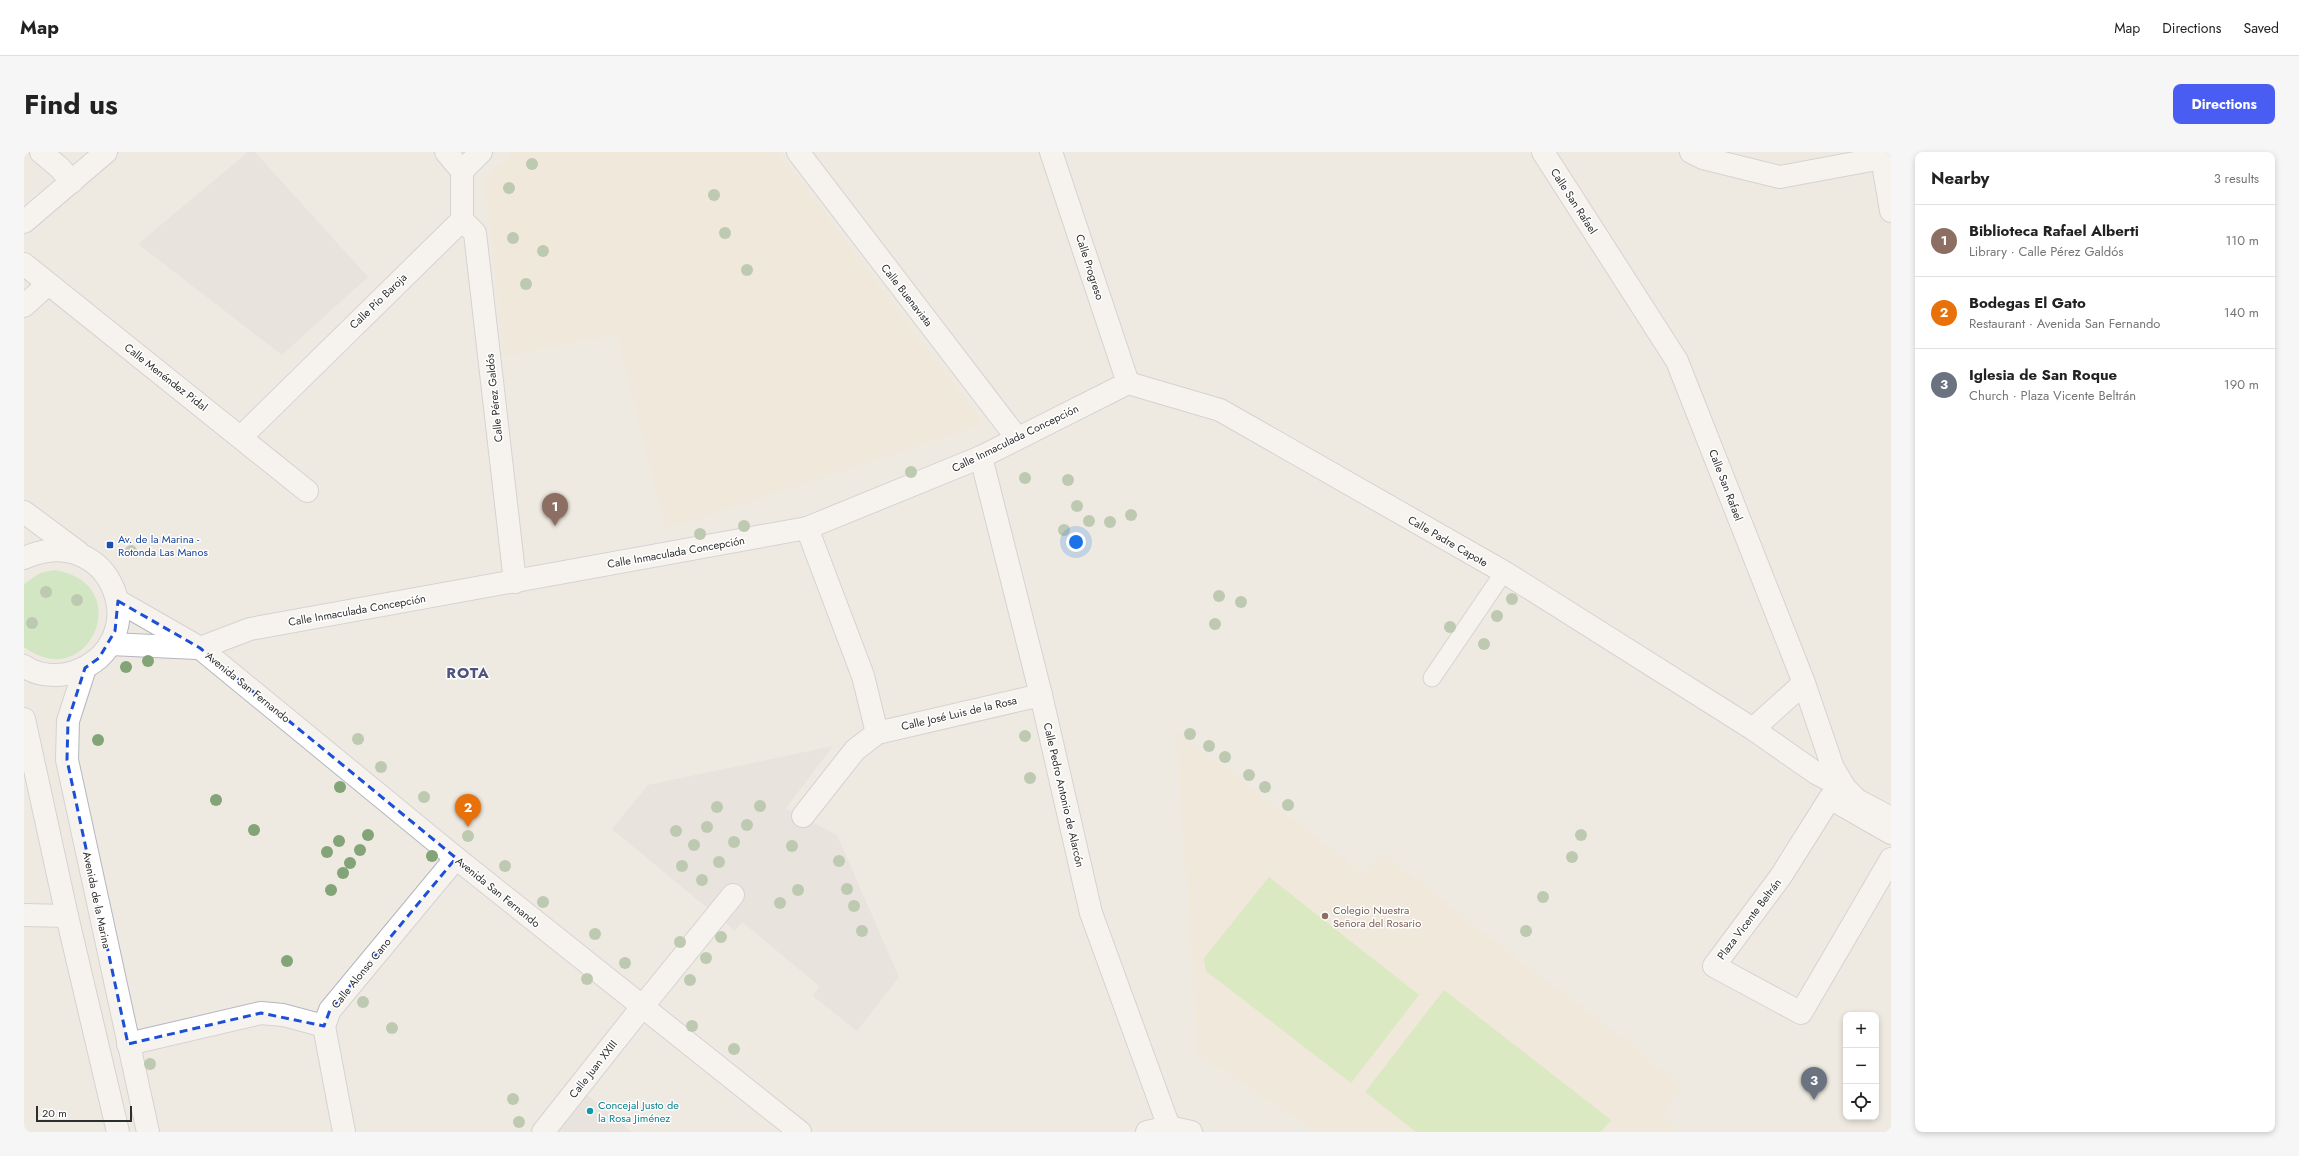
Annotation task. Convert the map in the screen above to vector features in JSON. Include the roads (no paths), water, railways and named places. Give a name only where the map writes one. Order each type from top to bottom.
[{"type":"street","points":[[41,152],[60,168],[72,182]]},
{"type":"street","points":[[24,222],[106,152]]},
{"type":"street","points":[[446,152],[462,171],[462,220]]},
{"type":"street","points":[[462,171],[481,152]]},
{"type":"street","name":"Calle Buenavista","points":[[798,152],[1017,438]]},
{"type":"street","name":"Calle Progreso","points":[[1051,152],[1128,383]]},
{"type":"street","name":"Calle San Rafael","points":[[1543,152],[1677,361],[1804,683],[1833,768],[1845,788],[1857,800],[1891,818]]},
{"type":"street","points":[[1691,152],[1703,158],[1780,177],[1882,155],[1891,211]]},
{"type":"street","name":"Calle Pío Baroja","points":[[241,437],[462,220]]},
{"type":"street","name":"Calle Pérez Galdós","points":[[462,220],[475,233],[515,582]]},
{"type":"street","name":"Calle Menéndez Pidal","points":[[24,264],[307,491]]},
{"type":"street","points":[[24,306],[48,284]]},
{"type":"street","name":"Calle Inmaculada Concepción","points":[[200,648],[250,629],[807,528],[981,456],[1128,383]]},
{"type":"street","name":"Calle Padre Capote","points":[[1128,383],[1220,410],[1504,572],[1753,729],[1816,773],[1845,788]]},
{"type":"street","name":"Calle Pedro Antonio de Alarcón","points":[[981,456],[1041,694],[1091,913],[1169,1127]]},
{"type":"street","points":[[24,512],[99,566],[111,583],[118,601],[118,619],[110,644],[99,658],[85,668],[66,674],[46,675],[24,666]]},
{"type":"street","points":[[803,816],[855,750],[877,733],[863,676],[807,528]]},
{"type":"street","points":[[24,558],[40,551],[62,549],[82,555]]},
{"type":"street","name":"Avenida San Fernando","points":[[118,601],[200,648],[456,858],[800,1132]]},
{"type":"street","name":"Avenida San Fernando","points":[[110,644],[200,648]]},
{"type":"street","name":"Avenida de la Marina","points":[[85,668],[68,721],[67,760],[148,1132]]},
{"type":"street","points":[[1753,729],[1804,683]]},
{"type":"street","name":"Calle José Luis de la Rosa","points":[[877,733],[1041,694]]},
{"type":"street","points":[[24,719],[67,916],[118,1132]]},
{"type":"street","name":"Plaza Vicente Beltrán","points":[[1891,833],[1830,798],[1781,876],[1714,966],[1802,1014],[1891,859]]},
{"type":"street","name":"Calle Alonso Cano","points":[[324,1026],[330,1010],[456,858]]},
{"type":"street","name":"Calle Juan XXIII","points":[[543,1132],[733,895]]},
{"type":"street","points":[[24,915],[67,916]]},
{"type":"street","points":[[128,1044],[261,1013],[283,1015],[324,1026],[344,1132]]},
{"type":"street","points":[[1148,1132],[1169,1127],[1192,1132]]},
{"type":"lane","points":[[1432,678],[1504,572]]},
{"type":"place","name":"Biblioteca Rafael Alberti","points":[[555,526]]},
{"type":"place","name":"Av. de la Marina - Rotonda Las Manos","points":[[110,545]]},
{"type":"place","name":"Bodegas El Gato","points":[[468,827]]},
{"type":"place","name":"Colegio Nuestra Señora del Rosario","points":[[1325,916]]},
{"type":"place","name":"Iglesia de San Roque","points":[[1814,1100]]},
{"type":"place","name":"Concejal Justo de la Rosa Jiménez","points":[[590,1111]]},
{"type":"district","name":"ROTA","points":[[468,673]]}]
